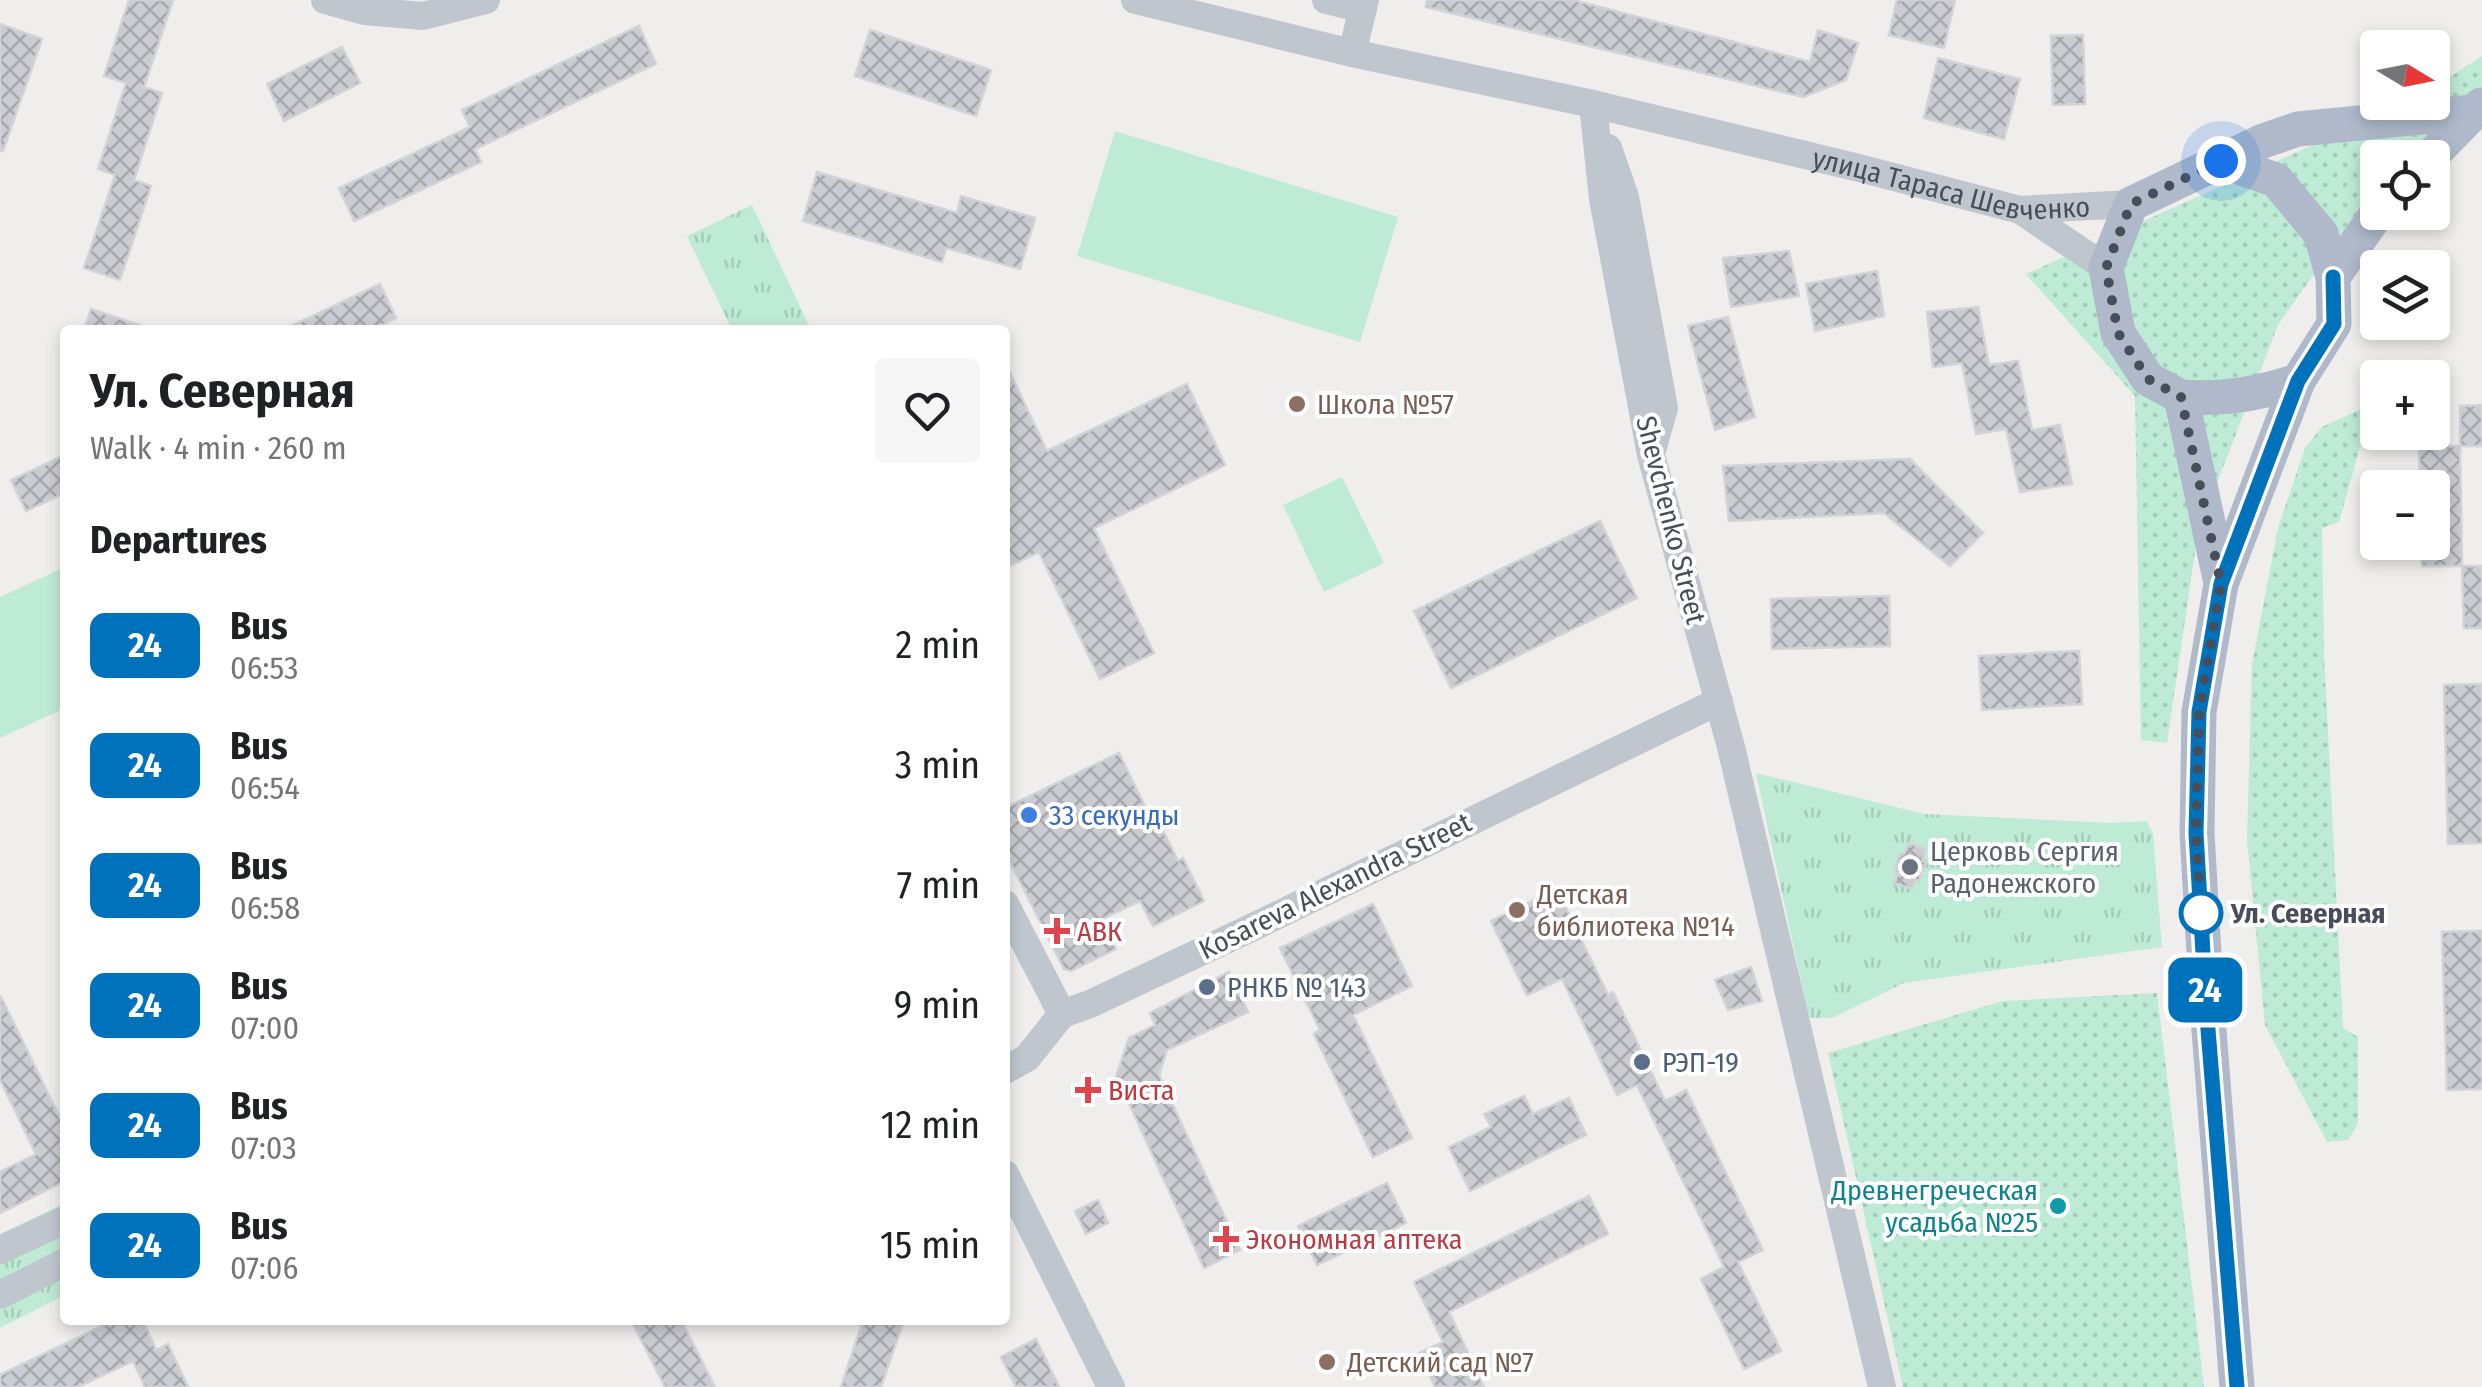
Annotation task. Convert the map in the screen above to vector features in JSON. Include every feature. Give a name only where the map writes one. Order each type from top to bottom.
[{"type":"main road","name":"улица Тараса Шевченко","points":[[2131,204],[2298,129],[2477,108]]},
{"type":"main road","points":[[2446,140],[2477,108]]},
{"type":"main road","points":[[2221,161],[2276,180],[2322,234],[2333,277],[2334,324],[2298,381],[2221,584],[2199,712],[2196,833],[2206,1005],[2238,1387]]},
{"type":"main road","points":[[2131,204],[2106,268],[2118,333],[2148,379],[2181,397],[2219,399],[2251,395],[2298,381]]},
{"type":"main road","points":[[2333,277],[2366,230]]},
{"type":"main road","points":[[2181,397],[2221,584]]},
{"type":"street","points":[[324,0],[365,12],[423,16],[486,0]]},
{"type":"street","points":[[1135,0],[1352,53],[1593,104]]},
{"type":"street","points":[[1326,0],[1364,5],[1352,53]]},
{"type":"street","name":"улица Тараса Шевченко","points":[[1593,104],[2020,210],[2131,204]]},
{"type":"street","name":"Shevchenko Street","points":[[1593,104],[1602,199],[1651,455],[1719,701],[1882,1387]]},
{"type":"street","points":[[2020,210],[2106,268]]},
{"type":"street","name":"Kosareva Alexandra Street","points":[[1062,1014],[1090,1004],[1719,701]]},
{"type":"street","points":[[1010,914],[1062,1014],[1027,1058],[1010,1067]]},
{"type":"street","points":[[1010,1184],[1112,1387]]},
{"type":"street","points":[[0,1250],[60,1222]]},
{"type":"street","points":[[0,1295],[60,1265]]},
{"type":"green space","points":[[2482,56],[2482,88],[2450,113],[2450,77]]},
{"type":"green space","points":[[2368,120],[2443,120],[2422,140],[2360,140],[2360,208],[2278,325],[2198,532],[2167,743],[2141,740],[2135,396],[2026,274]]},
{"type":"green space","points":[[1115,131],[1398,217],[1360,342],[1077,256]]},
{"type":"green space","points":[[752,205],[809,325],[730,325],[687,236]]},
{"type":"green space","points":[[2360,410],[2360,447],[2339,522],[2322,528],[2324,655],[2343,1028],[2358,1037],[2358,1124],[2348,1140],[2327,1142],[2265,1025],[2247,840],[2252,664],[2278,528],[2305,448],[2322,427]]},
{"type":"green space","points":[[1342,477],[1384,563],[1324,592],[1283,505]]},
{"type":"green space","points":[[60,569],[60,710],[0,738],[0,597]]},
{"type":"green space","points":[[1756,773],[1924,814],[2111,823],[2147,821],[2153,834],[2162,947],[1904,983],[1832,1018],[1809,1018]]},
{"type":"green space","points":[[2157,993],[2204,1387],[1903,1387],[1828,1053],[2003,1001]]},
{"type":"green space","points":[[60,1205],[60,1298],[0,1328],[0,1234]]},
{"type":"building","points":[[129,0],[173,0],[144,87],[162,93],[134,180],[151,186],[120,280],[84,268],[115,175],[98,169],[126,83],[104,76]]},
{"type":"building","points":[[1427,0],[1573,0],[1810,62],[1818,30],[1858,43],[1846,80],[1803,97],[1426,7]]},
{"type":"building","points":[[1897,0],[1955,0],[1944,48],[1889,35]]},
{"type":"building","points":[[0,24],[42,39],[3,151],[0,151]]},
{"type":"building","points":[[639,26],[656,64],[475,149],[481,162],[354,221],[339,188],[470,127],[462,110]]},
{"type":"building","points":[[870,30],[991,70],[976,116],[855,76]]},
{"type":"building","points":[[2083,35],[2085,104],[2053,105],[2051,36]]},
{"type":"building","points":[[342,47],[360,83],[284,121],[267,84]]},
{"type":"building","points":[[1938,58],[2020,79],[2004,139],[1924,118]]},
{"type":"building","points":[[817,172],[957,213],[961,196],[1035,218],[1020,269],[946,248],[942,262],[803,221]]},
{"type":"building","points":[[1789,251],[1799,296],[1731,307],[1723,258]]},
{"type":"building","points":[[1877,271],[1884,316],[1815,331],[1806,284]]},
{"type":"building","points":[[380,284],[396,318],[382,325],[294,325]]},
{"type":"building","points":[[1978,307],[1989,365],[2018,361],[2032,430],[2060,425],[2072,484],[2020,492],[2006,429],[1976,434],[1962,363],[1933,367],[1927,312]]},
{"type":"building","points":[[91,309],[139,325],[86,325]]},
{"type":"building","points":[[1728,317],[1755,417],[1715,430],[1688,326]]},
{"type":"building","points":[[1010,373],[1047,451],[1187,384],[1225,465],[1094,528],[1154,653],[1100,679],[1039,552],[1012,565]]},
{"type":"building","points":[[2482,405],[2482,446],[2460,446],[2460,406]]},
{"type":"building","points":[[2450,446],[2460,446],[2462,566],[2422,566],[2422,560],[2450,560],[2450,470],[2420,470],[2419,450],[2450,450]]},
{"type":"building","points":[[60,457],[60,495],[26,511],[11,480]]},
{"type":"building","points":[[1910,459],[1983,533],[1950,566],[1884,513],[1729,521],[1723,466]]},
{"type":"building","points":[[1600,521],[1637,598],[1451,688],[1414,611]]},
{"type":"building","points":[[2462,566],[2482,566],[2482,628],[2464,628]]},
{"type":"building","points":[[1889,596],[1890,646],[1772,649],[1771,599]]},
{"type":"building","points":[[2079,651],[2082,704],[1982,710],[1979,656]]},
{"type":"building","points":[[2482,684],[2482,843],[2448,844],[2444,685]]},
{"type":"building","points":[[1119,753],[1154,825],[1159,822],[1178,861],[1183,858],[1204,901],[1153,926],[1140,901],[1102,919],[1116,949],[1071,971],[1064,969],[1010,862],[1010,806]]},
{"type":"building","name":"Церковь Сергия Радонежского","points":[[1909,843],[1926,849],[1922,861],[1926,862],[1912,889],[1894,883],[1900,853],[1904,854]]},
{"type":"building","points":[[1557,889],[1608,995],[1613,992],[1665,1101],[1686,1090],[1763,1250],[1738,1262],[1781,1351],[1744,1369],[1701,1279],[1724,1267],[1637,1085],[1617,1095],[1562,979],[1527,995],[1491,921]]},
{"type":"building","points":[[1373,904],[1412,986],[1353,1015],[1412,1138],[1373,1157],[1314,1034],[1320,1030],[1280,948]]},
{"type":"building","points":[[2482,931],[2482,1089],[2447,1090],[2442,932]]},
{"type":"building","points":[[1751,967],[1762,1001],[1728,1010],[1715,980]]},
{"type":"building","points":[[1229,972],[1248,1012],[1167,1050],[1159,1075],[1240,1250],[1204,1268],[1123,1090],[1109,1097],[1129,1038],[1155,1025],[1150,1013]]},
{"type":"building","points":[[0,995],[60,1118],[60,1183],[0,1213],[0,1172],[36,1154],[0,1080]]},
{"type":"building","points":[[1524,1096],[1533,1114],[1569,1098],[1586,1135],[1470,1191],[1449,1147],[1491,1127],[1484,1114]]},
{"type":"building","points":[[1387,1183],[1406,1223],[1317,1265],[1298,1226]]},
{"type":"building","points":[[1589,1196],[1608,1234],[1449,1312],[1484,1387],[1435,1387],[1419,1353],[1443,1342],[1414,1282]]},
{"type":"building","points":[[1098,1200],[1108,1223],[1086,1234],[1075,1211]]},
{"type":"building","points":[[104,1325],[145,1325],[156,1350],[168,1344],[188,1387],[145,1387],[133,1361],[78,1387],[0,1387],[0,1375]]},
{"type":"building","points":[[634,1325],[684,1325],[715,1387],[665,1387]]},
{"type":"building","points":[[861,1325],[902,1325],[881,1387],[841,1387]]},
{"type":"building","points":[[1036,1339],[1059,1387],[1016,1387],[1001,1357]]},
{"type":"bus line","name":"24","points":[[2237,1387],[2196,833],[2199,712],[2221,584],[2298,381],[2334,324],[2333,277]]},
{"type":"place","name":"Школа №57","points":[[1297,404]]},
{"type":"place","name":"33 секунды","points":[[1029,815]]},
{"type":"place","name":"Церковь Сергия Радонежского","points":[[1910,867]]},
{"type":"place","name":"Детская библиотека №14","points":[[1517,910]]},
{"type":"place","name":"Ул. Северная","points":[[2201,913]]},
{"type":"place","name":"АВК","points":[[1057,931]]},
{"type":"place","name":"РНКБ № 143","points":[[1207,987]]},
{"type":"place","name":"РЭП-19","points":[[1642,1062]]},
{"type":"place","name":"Виста","points":[[1088,1090]]},
{"type":"place","name":"Древнегреческая усадьба №25","points":[[2058,1206]]},
{"type":"place","name":"Экономная аптека","points":[[1226,1239]]},
{"type":"place","name":"Детский сад №7","points":[[1327,1362]]},
{"type":"route","points":[[2201,913],[2196,833],[2199,712],[2221,584],[2181,397],[2148,379],[2118,333],[2106,268],[2131,204],[2221,161]]}]
